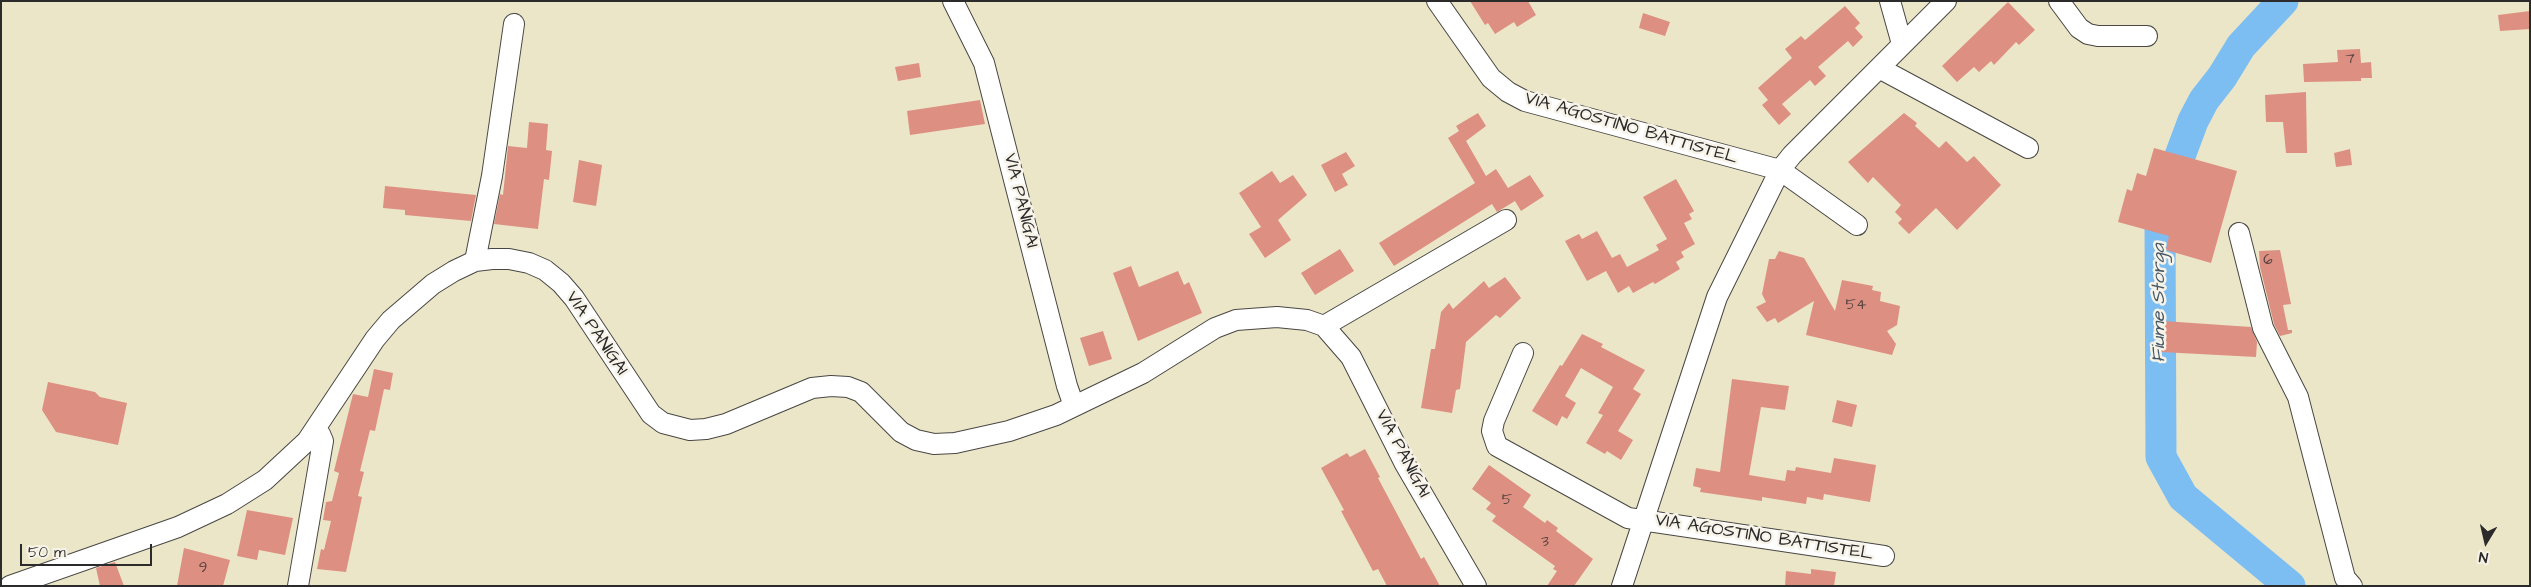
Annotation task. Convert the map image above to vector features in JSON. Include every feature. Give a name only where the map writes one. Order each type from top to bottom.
[{"type":"street","name":"VIA PANIGAI","points":[[953,1],[984,63],[1067,386],[1074,406]]},
{"type":"street","name":"VIA AGOSTINO BATTISTEL","points":[[1438,1],[1491,78],[1508,92],[1525,101],[1780,170],[1857,225]]},
{"type":"street","points":[[1890,1],[1902,44]]},
{"type":"street","name":"VIA AGOSTINO BATTISTEL","points":[[1622,586],[1717,296],[1780,170],[1792,155],[1946,1]]},
{"type":"street","points":[[2059,1],[2079,28],[2088,34],[2146,36]]},
{"type":"street","points":[[475,261],[494,167],[514,24]]},
{"type":"street","points":[[1880,68],[2028,148]]},
{"type":"street","points":[[1324,326],[1506,220]]},
{"type":"street","points":[[2239,233],[2263,328],[2298,397],[2345,578],[2352,586]]},
{"type":"street","name":"VIA PANIGAI","points":[[10,586],[178,527],[227,504],[265,480],[307,441],[369,346],[390,320],[434,284],[475,261],[509,259],[529,263],[545,270],[574,298],[651,414],[663,424],[677,428],[706,429],[726,424],[812,388],[831,386],[848,387],[861,392],[900,432],[916,440],[934,444],[955,443],[1009,431],[1074,406],[1143,373],[1215,328],[1236,320],[1276,317],[1307,320],[1324,326],[1350,357],[1405,464],[1476,586]]},
{"type":"street","name":"VIA AGOSTINO BATTISTEL","points":[[1522,352],[1494,422],[1492,431],[1497,446],[1628,518],[1884,556]]},
{"type":"street","points":[[298,586],[323,440],[320,434]]},
{"type":"building","points":[[1470,1],[1528,1],[1536,15],[1517,27],[1514,22],[1495,34],[1488,23],[1485,25]]},
{"type":"building","points":[[2008,2],[2035,30],[2019,45],[2016,42],[1994,65],[1991,61],[1979,72],[1974,67],[1957,82],[1942,66]]},
{"type":"building","points":[[1845,6],[1860,23],[1855,28],[1863,37],[1853,47],[1848,41],[1818,67],[1826,76],[1815,86],[1810,80],[1782,104],[1791,114],[1779,125],[1762,105],[1768,100],[1758,88],[1792,58],[1785,49],[1801,36],[1805,40]]},
{"type":"building","points":[[2530,11],[2530,29],[2500,31],[2498,15]]},
{"type":"building","points":[[1643,13],[1670,22],[1665,36],[1639,28]]},
{"type":"building","points":[[2360,49],[2361,63],[2371,62],[2372,78],[2361,78],[2361,81],[2304,82],[2303,64],[2338,62],[2337,50]]},
{"type":"building","points":[[919,63],[921,77],[898,81],[895,67]]},
{"type":"building","points":[[2306,92],[2307,153],[2286,153],[2283,122],[2266,122],[2265,95]]},
{"type":"building","points":[[980,100],[985,124],[910,135],[907,111]]},
{"type":"building","points":[[1478,113],[1486,126],[1466,141],[1486,176],[1496,169],[1508,188],[1530,175],[1544,196],[1521,211],[1515,201],[1497,212],[1492,204],[1394,266],[1379,243],[1475,183],[1448,138],[1459,131],[1456,126]]},
{"type":"building","points":[[1904,113],[1917,123],[1915,126],[1939,148],[1946,141],[1967,162],[1974,156],[2001,185],[1957,230],[1936,208],[1909,234],[1898,223],[1902,219],[1895,212],[1901,205],[1873,177],[1868,183],[1848,162]]},
{"type":"building","points":[[529,122],[548,124],[546,150],[552,151],[549,180],[544,179],[538,229],[494,224],[500,194],[503,195],[508,146],[527,148]]},
{"type":"building","points":[[2154,148],[2237,171],[2211,263],[2166,250],[2169,236],[2118,222],[2127,189],[2132,191],[2137,173],[2146,176]]},
{"type":"building","points":[[2350,149],[2352,165],[2336,167],[2334,153]]},
{"type":"building","points":[[1346,152],[1355,166],[1342,174],[1348,185],[1335,192],[1321,165]]},
{"type":"building","points":[[579,160],[602,165],[596,206],[573,202]]},
{"type":"building","points":[[1272,171],[1280,183],[1293,175],[1307,195],[1278,220],[1291,240],[1265,258],[1249,234],[1261,227],[1239,193]]},
{"type":"building","points":[[1676,179],[1694,211],[1689,214],[1692,219],[1684,223],[1695,244],[1681,252],[1684,257],[1676,262],[1680,269],[1655,284],[1653,282],[1633,293],[1629,286],[1618,293],[1606,271],[1587,281],[1565,241],[1579,234],[1582,239],[1597,231],[1612,258],[1620,254],[1627,267],[1659,250],[1656,245],[1667,239],[1643,197]]},
{"type":"building","points":[[385,186],[476,195],[471,221],[405,215],[405,210],[383,208]]},
{"type":"building","points":[[1340,249],[1354,271],[1315,295],[1301,273]]},
{"type":"building","points":[[2280,250],[2291,304],[2283,305],[2288,330],[2292,330],[2292,333],[2280,336],[2274,324],[2260,267],[2259,251]]},
{"type":"building","points":[[1779,251],[1804,258],[1835,311],[1842,280],[1873,286],[1872,290],[1881,292],[1880,301],[1900,306],[1897,325],[1887,331],[1896,344],[1892,355],[1806,335],[1814,301],[1778,323],[1775,318],[1767,322],[1756,307],[1766,302],[1762,294],[1769,259],[1775,259]]},
{"type":"building","points":[[1131,266],[1139,287],[1178,271],[1184,285],[1189,282],[1202,313],[1138,341],[1113,273]]},
{"type":"building","points":[[1505,277],[1521,298],[1500,318],[1496,315],[1466,342],[1460,389],[1456,390],[1452,413],[1421,408],[1431,349],[1435,349],[1441,312],[1449,303],[1453,309],[1484,281],[1489,288]]},
{"type":"building","points":[[2163,321],[2251,327],[2257,342],[2256,357],[2161,352]]},
{"type":"building","points":[[1103,331],[1112,359],[1089,366],[1080,338]]},
{"type":"building","points":[[1582,334],[1603,344],[1601,347],[1645,370],[1633,389],[1641,394],[1618,431],[1633,440],[1621,460],[1607,451],[1605,454],[1586,443],[1603,415],[1598,413],[1613,387],[1581,368],[1565,396],[1576,403],[1567,419],[1562,416],[1557,426],[1532,411],[1560,365],[1562,366]]},
{"type":"building","points":[[374,369],[393,373],[390,390],[384,389],[375,431],[370,430],[360,471],[364,472],[358,496],[362,497],[346,572],[317,569],[321,549],[324,550],[331,521],[323,520],[326,502],[332,501],[339,473],[334,471],[353,394],[368,397]]},
{"type":"building","points":[[1732,379],[1789,386],[1785,410],[1761,407],[1749,475],[1785,481],[1787,470],[1795,471],[1796,467],[1831,473],[1834,458],[1876,465],[1870,502],[1824,494],[1823,500],[1807,497],[1806,504],[1762,497],[1762,501],[1700,492],[1701,488],[1693,486],[1696,468],[1720,472]]},
{"type":"building","points":[[48,382],[95,392],[100,397],[127,403],[118,445],[56,432],[42,410]]},
{"type":"building","points":[[1837,400],[1857,405],[1852,427],[1832,422]]},
{"type":"building","points":[[1365,449],[1380,477],[1378,478],[1421,559],[1424,557],[1440,586],[1387,586],[1378,569],[1373,571],[1341,511],[1344,510],[1321,468],[1347,453],[1350,457]]},
{"type":"building","points":[[1489,465],[1531,495],[1523,507],[1545,523],[1547,520],[1558,528],[1556,531],[1593,559],[1574,586],[1547,586],[1557,571],[1553,569],[1555,566],[1492,521],[1496,516],[1486,509],[1491,503],[1472,489]]},
{"type":"building","points":[[247,510],[293,518],[285,555],[259,550],[257,560],[237,556]]},
{"type":"building","points":[[184,548],[230,560],[223,586],[177,586]]},
{"type":"building","points":[[115,562],[124,586],[100,586],[96,568]]},
{"type":"building","points":[[1811,569],[1836,572],[1834,586],[1785,586],[1786,571],[1811,574]]},
{"type":"waterway","name":"Fiume Storga","points":[[2283,1],[2241,46],[2222,77],[2204,100],[2193,121],[2165,196],[2160,224],[2161,457],[2183,497],[2290,586]]}]
